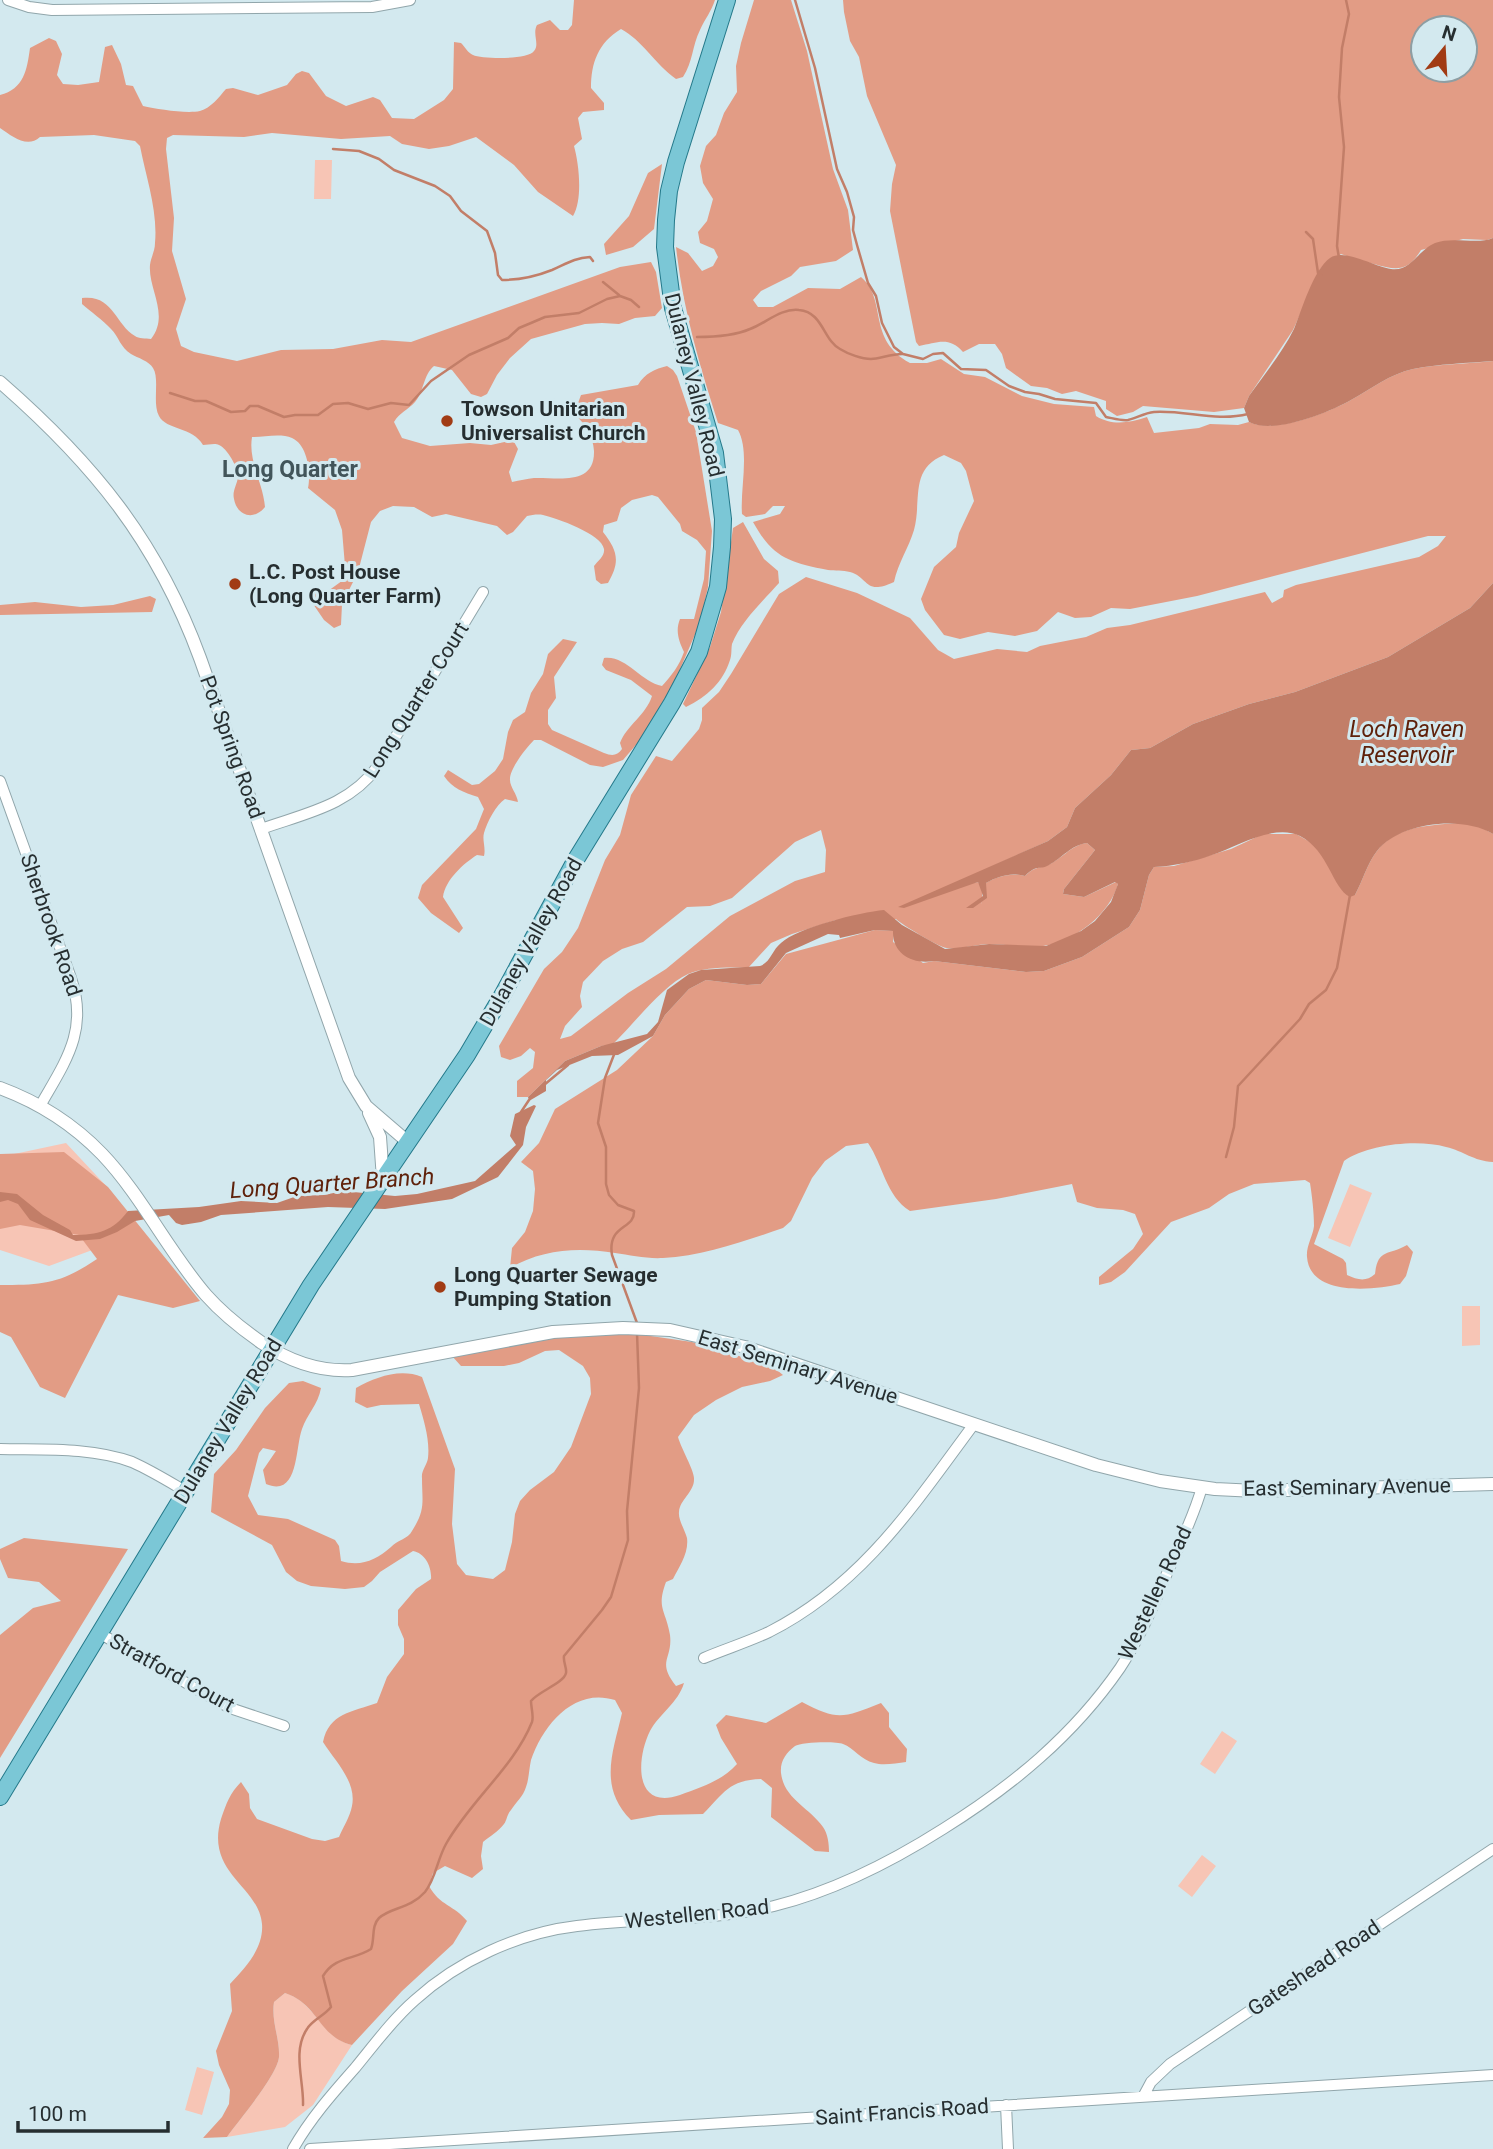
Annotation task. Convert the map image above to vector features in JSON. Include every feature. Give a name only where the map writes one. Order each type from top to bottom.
[{"type":"main road","name":"Dulaney Valley Road","points":[[0,1797],[272,1349],[358,1213],[409,1143],[488,1020],[575,861],[672,703],[699,652],[718,587],[722,547],[720,486],[715,453],[673,308],[665,247],[666,220],[676,162],[727,0]]},
{"type":"street","points":[[8,0],[29,7],[52,10],[372,7],[410,0]]},
{"type":"street","name":"Pot Spring Road","points":[[0,382],[76,453],[122,509],[153,558],[190,632],[356,1093],[366,1106],[409,1143]]},
{"type":"street","name":"Long Quarter Court","points":[[261,829],[341,800],[365,782],[378,766],[484,592]]},
{"type":"street","name":"Sherbrook Road","points":[[0,781],[79,1007],[74,1042],[40,1106]]},
{"type":"street","name":"East Seminary Avenue","points":[[0,1088],[40,1106],[92,1144],[113,1166],[214,1303],[246,1331],[272,1349],[300,1363],[334,1370],[352,1370],[554,1332],[637,1328],[685,1333],[730,1343],[1116,1471],[1202,1488],[1278,1490],[1493,1484]]},
{"type":"street","points":[[366,1106],[380,1137],[383,1179]]},
{"type":"street","points":[[704,1658],[767,1633],[830,1594],[889,1539],[974,1424]]},
{"type":"street","points":[[0,1449],[87,1452],[110,1456],[148,1470],[185,1491]]},
{"type":"street","name":"Westellen Road","points":[[293,2149],[308,2123],[412,2002],[439,1981],[483,1955],[559,1929],[721,1915],[757,1910],[794,1900],[839,1884],[885,1863],[930,1838],[1002,1791],[1061,1739],[1121,1667],[1150,1612],[1202,1488]]},
{"type":"street","name":"Stratford Court","points":[[99,1633],[230,1709],[284,1726]]},
{"type":"street","name":"Gateshead Road","points":[[1144,2095],[1151,2082],[1170,2064],[1493,1849]]},
{"type":"street","name":"Saint Francis Road","points":[[310,2149],[1493,2075]]},
{"type":"street","points":[[1006,2105],[1008,2149]]},
{"type":"shaded area","points":[[574,0],[715,0],[697,36],[689,66],[683,77],[676,79],[636,39],[621,29],[601,47],[592,70],[591,88],[604,103],[604,110],[583,112],[578,118],[582,139],[574,146],[579,191],[573,216],[538,192],[514,165],[476,137],[429,149],[402,144],[390,136],[341,139],[272,133],[244,137],[173,135],[167,138],[174,218],[172,251],[186,299],[176,329],[181,346],[194,352],[237,361],[281,350],[333,349],[382,340],[411,342],[620,267],[651,262],[656,272],[662,308],[655,316],[635,318],[619,324],[585,324],[531,339],[510,358],[487,394],[481,397],[471,394],[452,370],[434,366],[418,398],[394,422],[402,438],[430,446],[470,443],[491,445],[513,440],[518,449],[509,472],[512,482],[534,478],[573,478],[588,470],[593,462],[592,440],[574,414],[581,395],[638,385],[651,372],[667,366],[677,376],[696,432],[712,531],[708,587],[700,623],[674,683],[641,739],[623,760],[603,767],[590,765],[541,740],[531,743],[510,775],[510,783],[518,802],[505,799],[498,805],[484,833],[484,856],[477,855],[466,863],[451,878],[445,891],[443,897],[463,928],[459,933],[431,913],[418,898],[422,885],[476,829],[484,809],[478,797],[463,792],[444,776],[448,770],[472,785],[479,784],[495,771],[503,759],[513,720],[525,712],[531,693],[543,674],[548,654],[563,639],[577,642],[554,677],[556,698],[548,710],[548,724],[552,730],[604,753],[618,753],[622,749],[620,743],[623,737],[652,696],[631,680],[606,670],[602,665],[604,658],[612,658],[626,664],[647,680],[662,686],[675,670],[684,652],[678,636],[679,623],[680,619],[694,619],[704,579],[706,551],[697,540],[682,531],[680,524],[658,497],[652,495],[632,500],[621,508],[617,521],[604,525],[603,532],[612,544],[616,562],[608,583],[601,584],[596,580],[594,566],[603,554],[601,543],[587,532],[567,523],[543,515],[527,516],[507,535],[497,526],[446,514],[432,517],[414,507],[393,506],[380,511],[371,522],[358,572],[342,604],[341,625],[334,628],[324,620],[309,598],[314,593],[328,591],[346,578],[342,530],[335,510],[308,488],[308,468],[302,447],[292,438],[278,435],[252,437],[252,455],[265,507],[256,514],[242,513],[234,499],[238,473],[229,454],[219,445],[203,445],[193,435],[162,421],[157,411],[153,368],[127,351],[114,332],[82,304],[82,298],[101,301],[113,311],[128,331],[138,338],[151,339],[156,330],[159,311],[150,274],[155,246],[155,219],[140,146],[135,141],[94,135],[40,137],[25,142],[0,128],[0,95],[14,88],[23,78],[30,48],[49,38],[56,41],[62,54],[57,75],[63,84],[99,82],[105,47],[112,45],[121,64],[126,85],[133,86],[143,106],[180,112],[200,111],[211,105],[226,89],[233,88],[258,95],[287,85],[302,71],[309,73],[326,96],[346,106],[373,97],[380,100],[392,118],[414,119],[444,100],[453,89],[454,42],[461,43],[470,53],[478,56],[505,58],[530,54],[536,48],[537,25],[550,20],[560,30],[568,30],[572,25]]},
{"type":"shaded area","points":[[754,0],[791,0],[807,51],[833,169],[848,210],[853,250],[836,261],[800,267],[791,276],[761,291],[753,300],[758,307],[773,307],[808,288],[840,289],[861,277],[874,297],[882,331],[888,343],[910,363],[927,363],[941,359],[964,374],[985,377],[1022,396],[1054,404],[1094,407],[1096,416],[1108,421],[1127,422],[1147,417],[1154,433],[1199,428],[1210,424],[1286,424],[1329,411],[1405,371],[1493,361],[1493,583],[1470,608],[1388,657],[1295,692],[1249,704],[1193,724],[1150,748],[1131,750],[1111,775],[1075,808],[1067,827],[1048,841],[993,866],[973,883],[978,882],[981,887],[981,904],[986,883],[1005,876],[1025,876],[1087,843],[1095,850],[1064,889],[1063,894],[1084,897],[1116,882],[1118,884],[1114,895],[1099,916],[1067,939],[1036,947],[989,944],[947,948],[896,919],[836,920],[771,943],[748,968],[710,969],[678,979],[612,1045],[601,1046],[565,1061],[528,1097],[517,1097],[517,1081],[533,1068],[535,1052],[530,1048],[521,1056],[510,1060],[501,1057],[499,1046],[544,969],[562,952],[578,928],[605,860],[620,835],[631,795],[656,756],[672,761],[699,729],[702,708],[719,692],[779,594],[806,577],[857,593],[910,618],[938,650],[954,659],[997,649],[1027,652],[1040,646],[1086,637],[1107,628],[1130,625],[1265,592],[1272,603],[1283,597],[1284,590],[1296,585],[1419,557],[1438,546],[1446,536],[1428,536],[1197,596],[1130,609],[1111,608],[1091,617],[1075,618],[1058,612],[1037,631],[1015,636],[988,632],[960,639],[944,635],[925,610],[921,599],[934,567],[956,547],[959,533],[974,501],[966,471],[961,463],[944,455],[933,461],[921,477],[914,530],[894,582],[884,586],[872,586],[856,574],[792,561],[775,551],[753,522],[780,514],[785,506],[773,506],[765,514],[746,517],[742,514],[742,439],[738,430],[718,423],[692,336],[676,247],[688,253],[702,271],[713,266],[718,257],[714,249],[700,243],[698,232],[707,221],[713,199],[703,183],[700,166],[706,146],[716,135],[724,113],[737,92],[736,66]],"holes":[[[821,830],[826,850],[825,872],[795,881],[730,916],[666,969],[628,993],[571,1036],[560,1039],[565,1026],[582,1007],[580,996],[583,982],[603,961],[622,949],[643,942],[687,907],[710,906],[732,898],[795,842]]]},
{"type":"shaded area","points":[[843,0],[1493,0],[1493,238],[1463,239],[1421,250],[1411,263],[1400,268],[1382,266],[1341,254],[1321,268],[1293,330],[1249,396],[1244,408],[1214,412],[1143,406],[1117,416],[1106,409],[1106,401],[1076,391],[1062,394],[1031,386],[1006,368],[1002,354],[995,344],[979,344],[963,352],[948,342],[919,346],[916,342],[890,211],[896,165],[867,96],[859,57],[850,41]]},
{"type":"shaded area","points":[[315,160],[332,160],[331,199],[314,199]]},
{"type":"shaded area","points":[[662,164],[654,229],[633,247],[606,255],[604,244],[629,216],[648,173]]},
{"type":"shaded area","points":[[743,522],[764,559],[778,571],[779,583],[741,627],[732,644],[727,668],[719,682],[701,699],[686,707],[683,704],[710,647],[721,612],[733,528]]},
{"type":"shaded area","points":[[150,596],[156,599],[152,612],[0,615],[0,605],[35,602],[81,607],[113,605]]},
{"type":"shaded area","points":[[1462,823],[1481,827],[1493,834],[1493,1162],[1446,1147],[1422,1143],[1379,1147],[1354,1155],[1344,1161],[1314,1244],[1343,1259],[1347,1275],[1362,1279],[1375,1274],[1381,1256],[1407,1245],[1413,1252],[1406,1276],[1400,1284],[1360,1289],[1331,1285],[1319,1279],[1311,1270],[1307,1257],[1314,1215],[1310,1183],[1305,1180],[1254,1184],[1229,1194],[1209,1208],[1171,1222],[1125,1272],[1111,1282],[1099,1285],[1099,1277],[1133,1249],[1143,1234],[1135,1214],[1077,1202],[1072,1184],[996,1199],[910,1211],[890,1189],[868,1143],[846,1146],[825,1161],[812,1178],[791,1221],[783,1228],[724,1247],[678,1257],[651,1258],[574,1250],[548,1253],[510,1268],[512,1248],[525,1232],[533,1211],[533,1171],[521,1162],[539,1143],[555,1109],[617,1070],[653,1036],[665,1015],[689,989],[706,980],[761,984],[786,954],[875,930],[894,931],[893,942],[923,963],[934,961],[1026,972],[1044,971],[1082,957],[1129,927],[1140,910],[1149,875],[1154,867],[1174,866],[1231,849],[1263,834],[1296,834],[1323,854],[1339,885],[1355,895],[1374,856],[1385,842],[1415,828]]},
{"type":"shaded area","points":[[66,1143],[109,1189],[141,1232],[49,1266],[0,1250],[0,1157]]},
{"type":"shaded area","points":[[64,1152],[108,1187],[200,1301],[173,1308],[118,1295],[65,1398],[40,1387],[11,1337],[0,1332],[0,1285],[51,1281],[72,1274],[97,1259],[79,1235],[20,1225],[0,1229],[0,1154]]},
{"type":"shaded area","points":[[1350,1184],[1372,1193],[1350,1247],[1328,1238]]},
{"type":"shaded area","points":[[1462,1306],[1480,1306],[1480,1345],[1462,1346]]},
{"type":"shaded area","points":[[637,1334],[692,1342],[772,1366],[783,1375],[770,1381],[742,1387],[716,1400],[694,1415],[678,1437],[692,1470],[694,1483],[679,1512],[687,1538],[686,1549],[673,1579],[666,1582],[662,1604],[670,1635],[667,1671],[676,1686],[684,1683],[678,1696],[654,1725],[645,1742],[641,1768],[642,1780],[647,1789],[654,1796],[665,1798],[680,1795],[718,1779],[737,1764],[716,1725],[726,1715],[766,1723],[802,1702],[833,1715],[858,1712],[881,1703],[889,1713],[889,1727],[907,1749],[906,1762],[874,1763],[847,1746],[833,1742],[798,1745],[789,1751],[782,1765],[783,1782],[792,1796],[823,1827],[829,1852],[815,1851],[771,1817],[772,1788],[761,1779],[734,1785],[703,1814],[659,1815],[631,1820],[614,1795],[611,1782],[612,1755],[622,1713],[615,1700],[600,1697],[574,1704],[562,1712],[543,1734],[531,1760],[523,1794],[502,1827],[483,1842],[483,1869],[472,1878],[445,1866],[433,1873],[429,1886],[433,1893],[467,1921],[453,1944],[402,1991],[352,2045],[332,2035],[305,2005],[285,1993],[274,2002],[279,2057],[272,2075],[227,2137],[203,2138],[222,2117],[229,2104],[230,2090],[216,2051],[232,2011],[230,1984],[252,1957],[262,1933],[259,1911],[226,1866],[220,1853],[218,1837],[227,1804],[241,1782],[249,1794],[250,1808],[257,1819],[312,1839],[325,1841],[339,1837],[350,1814],[353,1797],[344,1772],[323,1742],[326,1732],[336,1719],[343,1715],[377,1703],[387,1677],[404,1654],[398,1610],[416,1589],[431,1579],[427,1561],[413,1551],[380,1572],[364,1587],[345,1589],[311,1586],[297,1581],[286,1572],[272,1545],[211,1512],[214,1474],[236,1450],[265,1408],[289,1383],[303,1381],[321,1388],[302,1429],[290,1478],[285,1484],[277,1486],[266,1484],[263,1470],[276,1451],[263,1448],[259,1453],[248,1496],[258,1515],[288,1519],[335,1540],[339,1546],[341,1561],[362,1563],[374,1559],[408,1536],[419,1517],[422,1505],[422,1475],[428,1458],[428,1444],[419,1404],[367,1408],[355,1402],[356,1388],[388,1375],[405,1373],[422,1377],[455,1469],[452,1524],[457,1564],[466,1575],[493,1579],[505,1570],[515,1514],[520,1501],[554,1472],[571,1447],[591,1394],[590,1378],[583,1366],[559,1350],[545,1351],[519,1363],[504,1366],[461,1366],[452,1356],[567,1336]]},
{"type":"shaded area","points":[[24,1538],[128,1549],[0,1758],[0,1635],[33,1608],[61,1601],[39,1582],[8,1578],[0,1559],[0,1549]]},
{"type":"shaded area","points":[[1222,1731],[1237,1741],[1215,1774],[1200,1764]]},
{"type":"shaded area","points":[[1202,1855],[1216,1866],[1192,1897],[1178,1886]]},
{"type":"shaded area","points":[[285,1993],[304,2004],[333,2035],[352,2045],[313,2105],[285,2127],[227,2137],[265,2086],[277,2065],[279,2050],[274,2002]]},
{"type":"shaded area","points":[[197,2067],[214,2072],[202,2115],[185,2110]]},
{"type":"water","points":[[1493,238],[1493,361],[1405,371],[1341,405],[1300,421],[1272,426],[1249,422],[1244,408],[1249,396],[1289,338],[1318,271],[1330,258],[1343,255],[1384,268],[1398,269],[1409,264],[1435,243]]},
{"type":"water","name":"Loch Raven Reservoir","points":[[1493,583],[1493,834],[1480,828],[1449,823],[1432,824],[1400,833],[1377,851],[1355,895],[1350,897],[1339,886],[1318,851],[1300,836],[1290,833],[1267,834],[1198,860],[1154,867],[1149,875],[1140,910],[1129,927],[1082,957],[1044,971],[1026,972],[919,961],[900,952],[893,931],[875,930],[840,938],[839,935],[828,934],[786,953],[761,984],[706,980],[689,989],[665,1015],[653,1036],[618,1055],[592,1056],[557,1070],[546,1080],[546,1091],[529,1101],[528,1097],[565,1061],[601,1046],[647,1034],[658,1022],[667,990],[689,974],[701,970],[760,966],[767,962],[778,946],[789,937],[830,922],[884,910],[902,925],[945,949],[989,944],[1046,946],[1081,931],[1095,921],[1111,902],[1118,884],[1115,882],[1084,897],[1063,894],[1064,889],[1095,850],[1087,843],[1076,846],[1049,865],[1035,868],[1025,876],[1005,875],[986,883],[987,898],[973,908],[966,908],[983,896],[978,882],[904,908],[898,907],[1048,841],[1067,827],[1075,808],[1111,775],[1131,750],[1150,748],[1193,724],[1249,704],[1295,692],[1388,657],[1470,608]]},
{"type":"water","points":[[536,1106],[526,1127],[523,1145],[498,1177],[452,1199],[385,1209],[328,1207],[221,1215],[182,1225],[169,1215],[135,1221],[100,1239],[76,1241],[30,1220],[18,1204],[8,1200],[0,1202],[0,1192],[17,1194],[43,1215],[70,1230],[73,1235],[90,1234],[111,1227],[128,1211],[199,1207],[241,1201],[277,1203],[297,1196],[343,1191],[395,1196],[417,1194],[475,1181],[516,1145],[510,1136],[515,1114]]},
{"type":"waterway","points":[[795,0],[815,68],[837,169],[854,217],[853,230],[857,245],[868,283],[876,296],[882,323],[894,347],[903,354],[923,359],[943,353],[961,369],[986,370],[1009,386],[1025,392],[1055,399],[1096,403],[1106,417],[1128,420],[1154,412],[1224,417],[1248,414]]},
{"type":"waterway","points":[[1339,258],[1337,246],[1344,147],[1339,97],[1342,48],[1349,14],[1346,0]]},
{"type":"waterway","points":[[333,149],[359,151],[379,159],[394,170],[435,186],[450,196],[461,211],[487,231],[495,253],[498,275],[502,280],[540,274],[579,259],[590,257],[593,261]]},
{"type":"waterway","points":[[1306,232],[1313,239],[1318,273],[1321,275]]},
{"type":"waterway","points":[[603,282],[619,295]]},
{"type":"waterway","points":[[170,393],[195,401],[206,401],[231,412],[258,406],[284,417],[318,415],[333,404],[348,403],[368,409],[391,403],[409,405],[431,381],[469,355],[508,338],[519,328],[545,317],[579,313],[607,299],[620,296],[639,307]]},
{"type":"waterway","points":[[697,337],[738,333],[780,314],[799,310],[813,316],[834,345],[847,353],[871,359],[902,354]]},
{"type":"waterway","points":[[1226,1157],[1234,1127],[1238,1086],[1300,1019],[1309,1004],[1326,990],[1337,968],[1350,895]]},
{"type":"waterway","points":[[615,1052],[605,1078],[598,1123],[606,1147],[606,1184],[609,1195],[618,1205],[634,1211],[630,1222],[613,1238],[612,1255],[637,1323]]},
{"type":"waterway","name":"Long Quarter Branch","points":[[544,1085],[568,1065]]},
{"type":"waterway","name":"Long Quarter Branch","points":[[521,1112],[529,1100]]},
{"type":"waterway","points":[[303,2105],[300,2047],[309,2026],[331,2007],[323,1976],[333,1965],[371,1949],[375,1925],[379,1918],[413,1902],[425,1892],[432,1881],[443,1850],[456,1828],[524,1738],[533,1720],[531,1701],[564,1677],[564,1656],[611,1597],[628,1540],[627,1511],[639,1388],[637,1333]]},
{"type":"place","name":"Towson Unitarian Universalist Church","points":[[447,421]]},
{"type":"place","name":"L.C. Post House (Long Quarter Farm)","points":[[235,584]]},
{"type":"place","name":"Long Quarter Sewage Pumping Station","points":[[440,1287]]},
{"type":"district","name":"Long Quarter","points":[[290,469]]}]
